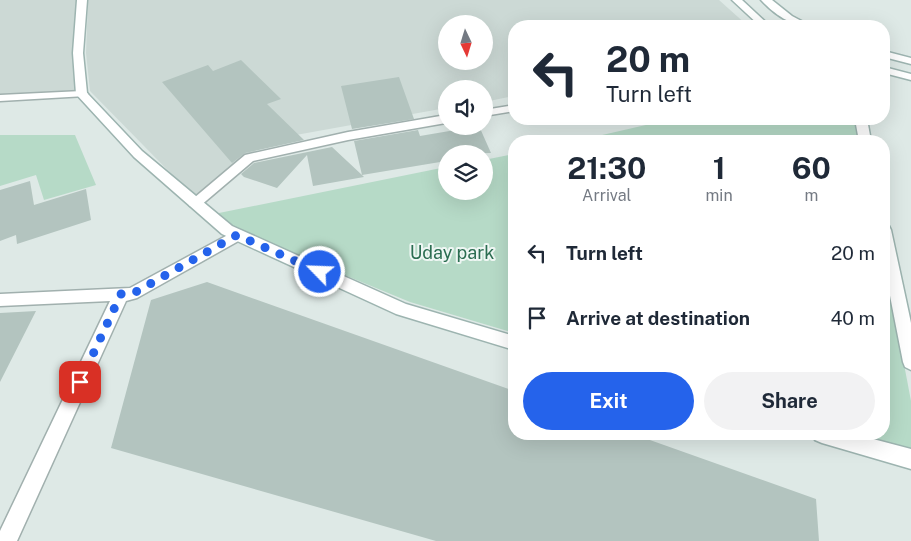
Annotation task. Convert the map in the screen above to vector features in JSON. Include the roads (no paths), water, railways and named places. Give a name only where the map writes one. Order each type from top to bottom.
[{"type":"street","points":[[82,0],[78,53],[82,94],[138,154],[227,230],[402,309],[508,341]]},
{"type":"street","points":[[737,0],[759,20]]},
{"type":"street","points":[[766,0],[793,20]]},
{"type":"street","points":[[890,56],[911,61]]},
{"type":"street","points":[[890,72],[911,77]]},
{"type":"street","points":[[0,98],[82,94]]},
{"type":"street","points":[[493,112],[508,109]]},
{"type":"street","points":[[195,203],[248,158],[348,136],[438,120]]},
{"type":"street","points":[[0,300],[132,294],[237,235]]},
{"type":"street","points":[[890,259],[911,362]]},
{"type":"street","points":[[6,541],[121,294]]},
{"type":"street","points":[[843,440],[911,459]]},
{"type":"park label","name":"Uday park","points":[[452,252]]}]
